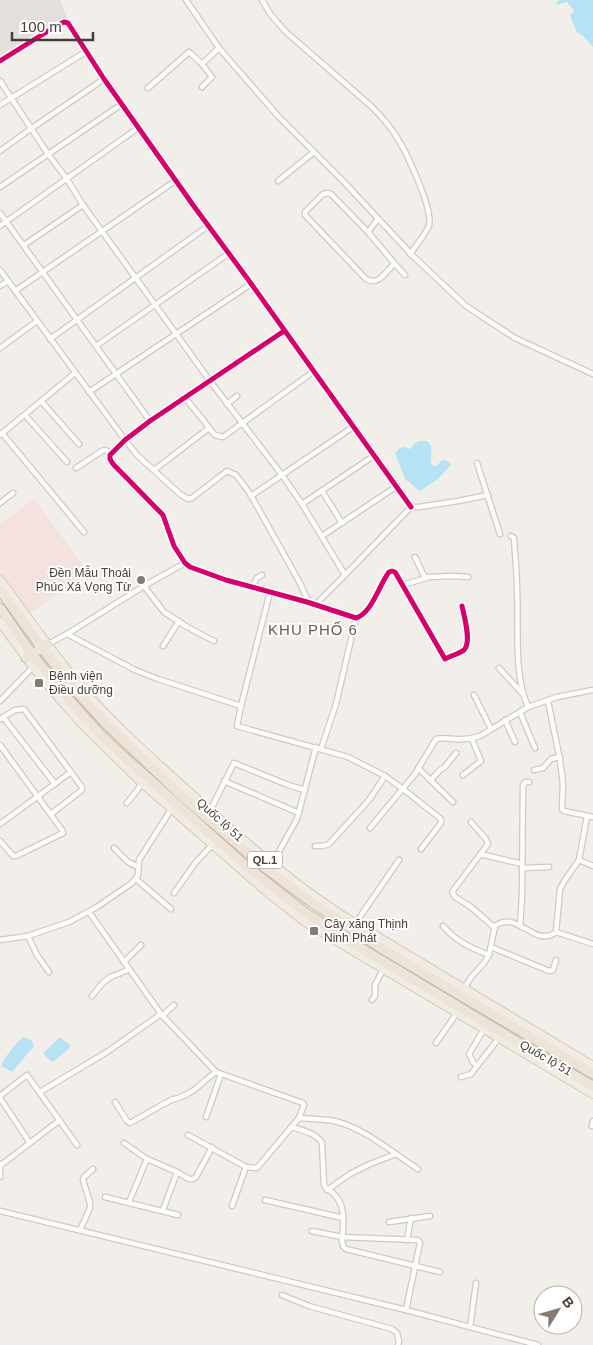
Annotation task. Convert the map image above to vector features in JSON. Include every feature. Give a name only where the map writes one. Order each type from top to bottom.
[{"type":"highway","name":"Quốc lộ 51","points":[[0,590],[45,646],[75,690],[231,856],[307,914],[341,936],[548,1064],[580,1082],[593,1086]]},
{"type":"highway","name":"Quốc lộ 51","points":[[0,608],[29,656],[99,733],[180,800],[312,902],[354,927],[384,950],[460,990],[568,1055],[593,1074]]},
{"type":"highway","points":[[29,656],[45,646]]},
{"type":"main road","name":"Quốc lộ 51","points":[[0,580],[45,646]]},
{"type":"main road","name":"Quốc lộ 51","points":[[0,622],[29,656],[33,666],[83,725],[142,783],[210,811],[270,868]]},
{"type":"main road","name":"Quốc lộ 51","points":[[180,800],[212,845],[231,856],[267,892],[304,921],[383,970],[459,1010],[499,1038],[548,1064]]},
{"type":"main road","name":"Quốc lộ 51","points":[[568,1055],[593,1066]]},
{"type":"main road","name":"Quốc lộ 51","points":[[580,1082],[593,1094]]},
{"type":"street","points":[[186,0],[220,48],[278,116],[410,254],[466,306],[515,338],[593,374]]},
{"type":"street","points":[[262,0],[272,16],[286,32],[354,90],[384,119],[396,135],[410,162],[428,210],[430,225],[410,254]]},
{"type":"street","points":[[0,62],[56,26],[64,22],[68,23],[104,79],[175,181],[411,507]]},
{"type":"street","points":[[202,64],[220,48]]},
{"type":"street","points":[[0,105],[87,51]]},
{"type":"street","points":[[148,88],[189,52],[212,77],[202,87]]},
{"type":"street","points":[[0,151],[104,79]]},
{"type":"street","points":[[0,81],[48,154],[155,305],[227,404],[282,475],[345,575]]},
{"type":"street","points":[[0,187],[122,104]]},
{"type":"street","points":[[0,226],[138,128]]},
{"type":"street","points":[[278,182],[314,152]]},
{"type":"street","points":[[15,291],[175,181]]},
{"type":"street","points":[[394,263],[377,281],[369,281],[305,215],[305,212],[323,194],[331,194],[368,232],[405,275]]},
{"type":"street","points":[[24,246],[84,205]]},
{"type":"street","points":[[0,213],[150,421]]},
{"type":"street","points":[[368,232],[378,219]]},
{"type":"street","points":[[50,339],[208,226]]},
{"type":"street","points":[[96,346],[228,254]]},
{"type":"street","points":[[0,270],[137,455],[180,494],[188,499],[192,498],[227,471],[236,475],[251,496],[312,604]]},
{"type":"street","points":[[0,286],[8,281]]},
{"type":"street","points":[[89,392],[251,284]]},
{"type":"street","points":[[0,348],[37,321]]},
{"type":"street","points":[[284,331],[150,421],[125,440],[111,453],[110,459],[113,464],[162,515],[174,546],[185,563],[190,567],[226,580],[356,618],[362,616],[368,609],[389,572],[395,572],[445,658],[463,651],[467,645],[462,606]]},
{"type":"street","points":[[184,398],[215,435],[223,437],[313,372]]},
{"type":"street","points":[[75,373],[1,434],[84,532]]},
{"type":"street","points":[[227,404],[237,396]]},
{"type":"street","points":[[41,401],[80,444]]},
{"type":"street","points":[[25,415],[67,462]]},
{"type":"street","points":[[251,496],[353,427]]},
{"type":"street","points":[[154,470],[209,428]]},
{"type":"street","points":[[76,468],[102,451],[105,450],[111,453]]},
{"type":"street","points":[[302,504],[375,456]]},
{"type":"street","points":[[477,463],[500,534]]},
{"type":"street","points":[[322,536],[397,486]]},
{"type":"street","points":[[322,491],[342,523]]},
{"type":"street","points":[[0,503],[13,493]]},
{"type":"street","points":[[312,604],[345,575],[411,507],[488,495]]},
{"type":"street","points":[[511,536],[514,538],[520,677],[528,707]]},
{"type":"street","points":[[415,557],[425,578]]},
{"type":"street","points":[[45,646],[185,563]]},
{"type":"street","points":[[252,587],[257,578],[262,575]]},
{"type":"street","points":[[404,585],[429,577],[468,577]]},
{"type":"street","points":[[144,586],[160,609],[214,642]]},
{"type":"street","points":[[270,592],[236,725],[348,757],[385,776],[442,821],[421,849]]},
{"type":"street","points":[[270,868],[299,813],[319,748],[336,704],[356,618]]},
{"type":"street","points":[[163,646],[179,621]]},
{"type":"street","points":[[68,634],[135,670],[241,706]]},
{"type":"street","points":[[0,701],[33,666]]},
{"type":"street","points":[[499,668],[523,694]]},
{"type":"street","points":[[370,828],[403,789],[436,739],[472,739],[528,707],[593,690]]},
{"type":"street","points":[[474,695],[491,729]]},
{"type":"street","points":[[548,701],[560,757],[563,784],[562,809],[593,817]]},
{"type":"street","points":[[50,814],[82,790],[82,787],[24,709],[15,710],[1,717],[55,784]]},
{"type":"street","points":[[520,712],[535,748]]},
{"type":"street","points":[[505,720],[515,742]]},
{"type":"street","points":[[463,775],[481,761],[472,739]]},
{"type":"street","points":[[0,745],[62,830],[62,834],[16,856],[10,854],[0,841]]},
{"type":"street","points":[[431,780],[456,753]]},
{"type":"street","points":[[534,770],[543,768],[552,759],[560,757]]},
{"type":"street","points":[[210,811],[234,763],[305,790]]},
{"type":"street","points":[[418,768],[452,802]]},
{"type":"street","points":[[0,824],[71,772]]},
{"type":"street","points":[[315,846],[329,844],[370,800],[385,776]]},
{"type":"street","points":[[224,781],[299,813]]},
{"type":"street","points":[[520,926],[523,786],[526,782],[529,782]]},
{"type":"street","points":[[127,803],[142,783]]},
{"type":"street","points":[[0,940],[28,936],[69,922],[89,912],[136,879],[138,876],[139,860],[180,800]]},
{"type":"street","points":[[460,990],[484,964],[489,955],[495,926],[504,921],[511,921],[542,936],[551,936],[556,932],[560,889],[579,860],[587,816]]},
{"type":"street","points":[[471,822],[488,841],[488,844],[452,892],[455,897],[471,907],[495,928]]},
{"type":"street","points":[[174,893],[196,862],[212,845]]},
{"type":"street","points":[[114,848],[128,862],[138,867]]},
{"type":"street","points":[[480,854],[522,866],[549,867]]},
{"type":"street","points":[[354,927],[399,860]]},
{"type":"street","points":[[579,860],[593,866]]},
{"type":"street","points":[[136,879],[171,909]]},
{"type":"street","points":[[89,912],[162,1015],[219,1073],[303,1103],[304,1106],[300,1118],[257,1168],[246,1167],[188,1135]]},
{"type":"street","points":[[442,926],[453,938],[489,955]]},
{"type":"street","points":[[556,932],[593,944]]},
{"type":"street","points":[[28,936],[37,955],[49,972]]},
{"type":"street","points":[[124,962],[141,945]]},
{"type":"street","points":[[491,946],[549,971],[553,970],[556,960]]},
{"type":"street","points":[[92,996],[111,976],[129,969]]},
{"type":"street","points":[[372,1000],[375,996],[375,985],[383,970]]},
{"type":"street","points":[[40,1092],[107,1052],[174,1005]]},
{"type":"street","points":[[436,1043],[459,1010]]},
{"type":"street","points":[[477,1066],[469,1054],[484,1029]]},
{"type":"street","points":[[461,1076],[472,1074],[499,1038]]},
{"type":"street","points":[[115,1102],[130,1123],[171,1100],[194,1090],[207,1078],[219,1073]]},
{"type":"street","points":[[206,1117],[219,1073]]},
{"type":"street","points":[[30,1143],[0,1097],[27,1076],[77,1144]]},
{"type":"street","points":[[300,1118],[335,1121],[356,1129],[418,1169]]},
{"type":"street","points":[[0,1177],[0,1164],[60,1120]]},
{"type":"street","points":[[291,1127],[318,1137],[322,1143],[324,1186],[333,1193],[344,1212],[342,1237],[343,1246],[346,1250],[440,1272]]},
{"type":"street","points":[[124,1143],[147,1159],[189,1179],[196,1177],[212,1147]]},
{"type":"street","points":[[327,1190],[350,1174],[396,1154]]},
{"type":"street","points":[[129,1202],[147,1159]]},
{"type":"street","points":[[232,1206],[246,1167]]},
{"type":"street","points":[[80,1230],[90,1208],[83,1180],[93,1169]]},
{"type":"street","points":[[163,1210],[177,1172]]},
{"type":"street","points":[[105,1197],[178,1215]]},
{"type":"street","points":[[265,1200],[343,1218]]},
{"type":"street","points":[[0,1211],[406,1310],[538,1345]]},
{"type":"street","points":[[390,1222],[430,1216]]},
{"type":"street","points":[[407,1240],[412,1218]]},
{"type":"street","points":[[312,1231],[342,1237],[418,1240],[420,1243],[406,1310]]},
{"type":"street","points":[[470,1327],[476,1283]]},
{"type":"street","points":[[282,1295],[309,1306],[392,1329],[397,1333],[398,1345]]},
{"type":"shaded area","points":[[0,0],[60,0],[69,22],[63,20],[55,24],[0,59]]},
{"type":"shaded area","points":[[34,499],[88,572],[29,614],[0,575],[0,524]]},
{"type":"water","points":[[558,0],[593,0],[593,47],[577,32],[570,16],[574,10],[567,2],[556,5]]},
{"type":"water","points":[[419,441],[427,441],[431,446],[431,465],[437,466],[441,461],[445,460],[451,465],[438,479],[420,491],[405,479],[395,453],[400,448],[410,449]]},
{"type":"water","points":[[24,1037],[32,1041],[34,1046],[12,1072],[1,1066],[11,1050]]},
{"type":"water","points":[[60,1037],[71,1046],[53,1062],[43,1053]]},
{"type":"cycle path","points":[[0,61],[56,26],[64,22],[68,23],[104,79],[193,205],[411,507]]},
{"type":"cycle path","points":[[284,331],[150,421],[125,440],[110,455],[113,464],[163,515],[174,546],[185,563],[190,567],[226,580],[307,602],[356,618],[367,611],[389,572],[395,572],[445,659],[464,650],[466,646],[467,629],[462,606]]},
{"type":"place","name":"Đền Mẫu Thoải Phúc Xá Vọng Từ","points":[[141,580]]},
{"type":"place","name":"Bệnh viện Điều dưỡng","points":[[39,683]]},
{"type":"place","name":"Cây xăng Thịnh Ninh Phát","points":[[314,931]]},
{"type":"district","name":"KHU PHỐ 6","points":[[313,630]]}]
